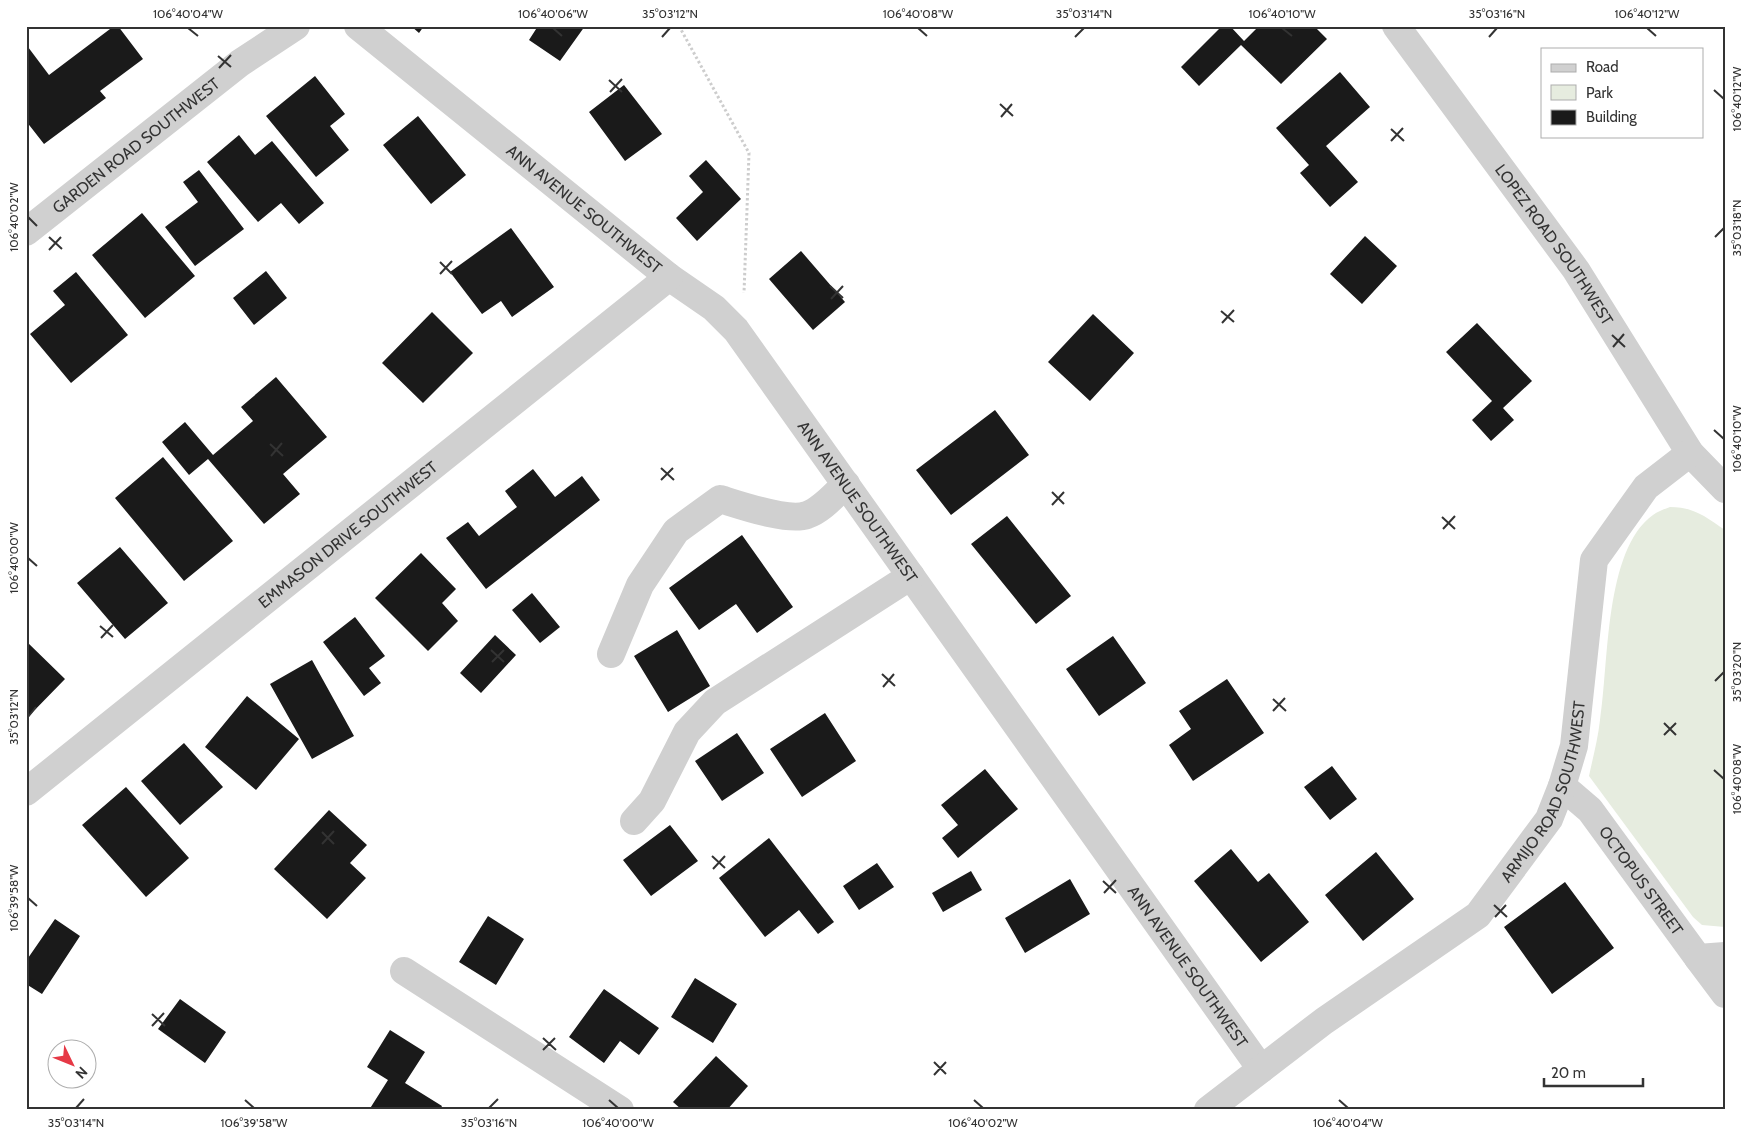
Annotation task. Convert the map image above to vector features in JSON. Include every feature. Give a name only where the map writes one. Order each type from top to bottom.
[{"type":"street","name":"GARDEN ROAD SOUTHWEST","points":[[26,232],[240,64],[296,26]]},
{"type":"street","name":"ANN AVENUE SOUTHWEST","points":[[358,26],[669,277],[714,308],[742,339],[1261,1069]]},
{"type":"street","name":"LOPEZ ROAD SOUTHWEST","points":[[1396,26],[1576,270],[1690,453],[1725,489]]},
{"type":"street","name":"EMMASON DRIVE SOUTHWEST","points":[[26,792],[669,277]]},
{"type":"street","name":"ARMIJO ROAD SOUTHWEST","points":[[1208,1110],[1324,1021],[1478,915],[1549,819],[1562,786],[1574,746],[1594,560],[1646,487],[1690,453]]},
{"type":"street","points":[[611,654],[640,585],[676,531],[720,500],[774,515],[806,516],[822,506],[846,484]]},
{"type":"street","points":[[634,822],[652,801],[687,732],[715,702],[911,576]]},
{"type":"street","name":"OCTOPUS STREET","points":[[1562,786],[1590,810],[1711,957],[1725,994]]},
{"type":"street","points":[[404,971],[620,1110]]},
{"type":"path","points":[[679,26],[749,153],[742,339]]},
{"type":"green space","points":[[1670,507],[1693,511],[1725,530],[1725,927],[1702,925],[1693,917],[1589,776],[1599,727],[1612,610],[1617,581],[1625,554],[1637,532],[1653,515]]},
{"type":"building","points":[[114,26],[118,26],[143,59],[100,91],[106,98],[44,144],[26,121],[26,48],[28,47],[49,75]]},
{"type":"building","points":[[411,26],[424,26],[419,33]]},
{"type":"building","points":[[538,26],[585,26],[560,61],[529,40]]},
{"type":"building","points":[[1222,26],[1230,26],[1244,41],[1259,26],[1314,26],[1327,39],[1281,84],[1241,45],[1199,86],[1181,67]]},
{"type":"building","points":[[1340,72],[1370,107],[1326,146],[1358,182],[1330,207],[1300,173],[1309,165],[1276,128]]},
{"type":"building","points":[[315,76],[345,114],[330,126],[349,150],[316,177],[266,116]]},
{"type":"building","points":[[624,85],[662,134],[625,161],[589,112]]},
{"type":"building","points":[[418,116],[466,175],[431,204],[383,145]]},
{"type":"building","points":[[239,135],[255,155],[272,141],[324,203],[299,224],[281,203],[258,222],[207,162]]},
{"type":"building","points":[[706,160],[741,199],[697,241],[676,218],[703,192],[689,176]]},
{"type":"building","points":[[199,170],[244,229],[195,266],[165,227],[198,202],[183,182]]},
{"type":"building","points":[[142,213],[195,276],[145,318],[92,255]]},
{"type":"building","points":[[511,228],[554,287],[512,317],[501,301],[482,314],[450,272]]},
{"type":"building","points":[[1365,236],[1397,266],[1362,304],[1330,274]]},
{"type":"building","points":[[801,251],[845,302],[813,330],[769,279]]},
{"type":"building","points":[[266,271],[287,298],[254,325],[233,298]]},
{"type":"building","points":[[76,272],[128,335],[71,383],[30,334],[65,305],[53,291]]},
{"type":"building","points":[[432,312],[473,353],[423,403],[382,363]]},
{"type":"building","points":[[1093,314],[1134,353],[1090,401],[1048,362]]},
{"type":"building","points":[[1477,323],[1532,381],[1503,408],[1514,420],[1491,441],[1472,420],[1492,401],[1446,352]]},
{"type":"building","points":[[276,377],[327,437],[283,474],[300,494],[264,524],[208,459],[189,475],[162,442],[185,422],[213,455],[253,421],[241,407]]},
{"type":"building","points":[[995,410],[1029,455],[951,515],[916,470]]},
{"type":"building","points":[[163,457],[233,541],[184,581],[115,498]]},
{"type":"building","points":[[533,469],[555,497],[582,476],[600,500],[486,589],[446,538],[468,522],[479,536],[517,507],[505,491]]},
{"type":"building","points":[[1007,516],[1071,596],[1036,624],[971,544]]},
{"type":"building","points":[[742,535],[793,607],[757,633],[736,604],[699,630],[669,588]]},
{"type":"building","points":[[120,547],[168,603],[125,639],[77,583]]},
{"type":"building","points":[[421,553],[456,589],[442,603],[458,621],[428,651],[375,598]]},
{"type":"building","points":[[532,593],[560,627],[540,643],[512,610]]},
{"type":"building","points":[[355,617],[385,656],[369,668],[381,683],[364,696],[323,642]]},
{"type":"building","points":[[677,630],[710,686],[668,712],[634,656]]},
{"type":"building","points":[[495,635],[516,655],[481,693],[460,673]]},
{"type":"building","points":[[1113,636],[1146,683],[1099,716],[1066,669]]},
{"type":"building","points":[[26,641],[65,679],[26,719]]},
{"type":"building","points":[[312,660],[354,736],[312,759],[270,684]]},
{"type":"building","points":[[1227,679],[1264,733],[1193,781],[1169,745],[1191,729],[1179,711]]},
{"type":"building","points":[[247,696],[299,739],[256,790],[205,747]]},
{"type":"building","points":[[825,713],[856,761],[802,797],[770,749]]},
{"type":"building","points":[[737,733],[764,773],[722,801],[695,761]]},
{"type":"building","points":[[184,743],[223,787],[180,825],[141,781]]},
{"type":"building","points":[[1332,766],[1357,799],[1330,820],[1304,787]]},
{"type":"building","points":[[985,769],[1018,809],[958,858],[942,838],[958,825],[941,805]]},
{"type":"building","points":[[126,787],[189,858],[146,897],[82,825]]},
{"type":"building","points":[[329,810],[367,845],[350,863],[366,878],[327,919],[274,869]]},
{"type":"building","points":[[670,825],[698,861],[651,896],[623,860]]},
{"type":"building","points":[[769,838],[834,922],[818,934],[799,910],[765,937],[719,878]]},
{"type":"building","points":[[1231,849],[1258,882],[1269,873],[1309,922],[1261,962],[1194,881]]},
{"type":"building","points":[[1376,852],[1414,899],[1363,941],[1325,895]]},
{"type":"building","points":[[877,863],[894,887],[859,910],[843,886]]},
{"type":"building","points":[[971,871],[982,890],[943,912],[932,893]]},
{"type":"building","points":[[1070,879],[1090,914],[1025,953],[1005,918]]},
{"type":"building","points":[[1565,882],[1614,948],[1552,994],[1504,927]]},
{"type":"building","points":[[488,916],[524,939],[496,985],[459,962]]},
{"type":"building","points":[[55,919],[80,936],[42,994],[26,984],[26,961]]},
{"type":"building","points":[[695,978],[737,1004],[713,1043],[671,1017]]},
{"type":"building","points":[[604,989],[659,1028],[639,1055],[620,1041],[604,1063],[569,1037]]},
{"type":"building","points":[[180,999],[226,1032],[205,1063],[158,1029]]},
{"type":"building","points":[[390,1030],[425,1052],[405,1083],[442,1106],[440,1110],[369,1110],[388,1080],[367,1067]]},
{"type":"building","points":[[716,1056],[748,1086],[727,1110],[682,1110],[673,1102]]}]
